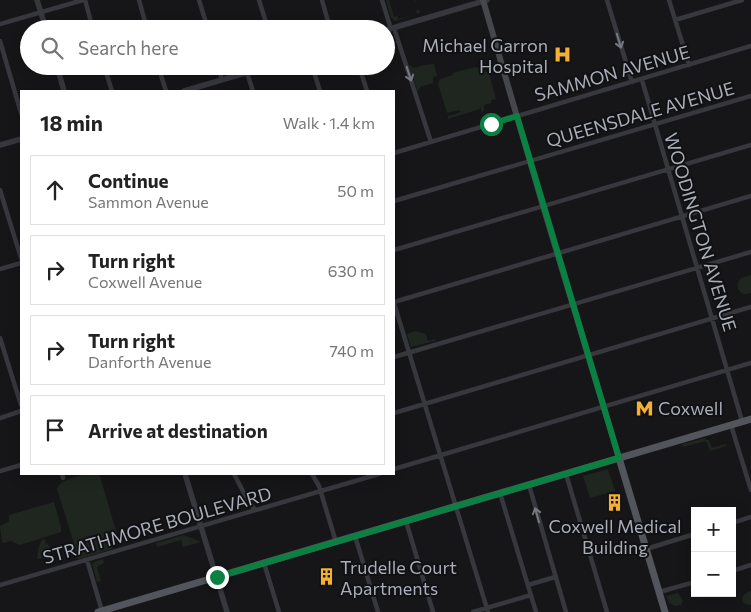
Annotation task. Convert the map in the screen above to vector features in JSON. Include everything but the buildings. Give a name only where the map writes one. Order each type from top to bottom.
[{"type":"main road","points":[[484,0],[529,161],[665,612]]},
{"type":"main road","points":[[100,611],[751,419]]},
{"type":"street","points":[[37,0],[43,20]]},
{"type":"street","points":[[0,24],[84,0],[90,20]]},
{"type":"street","points":[[139,0],[145,20]]},
{"type":"street","points":[[199,0],[205,20]]},
{"type":"street","points":[[259,0],[265,20]]},
{"type":"street","points":[[322,0],[328,20]]},
{"type":"street","points":[[382,0],[388,20]]},
{"type":"street","points":[[395,27],[484,0]]},
{"type":"street","points":[[607,0],[632,82]]},
{"type":"street","points":[[669,0],[689,65]]},
{"type":"street","points":[[675,20],[742,0]]},
{"type":"street","points":[[0,41],[20,110]]},
{"type":"street","points":[[395,43],[431,142]]},
{"type":"street","name":"SAMMON AVENUE","points":[[395,153],[751,46]]},
{"type":"street","points":[[60,75],[64,90]]},
{"type":"street","points":[[107,75],[112,90]]},
{"type":"street","points":[[161,75],[166,90]]},
{"type":"street","points":[[221,75],[222,80]]},
{"type":"street","points":[[191,90],[204,88],[222,80],[241,75]]},
{"type":"street","points":[[249,75],[253,90]]},
{"type":"street","points":[[315,75],[320,90]]},
{"type":"street","points":[[362,75],[367,90]]},
{"type":"street","name":"WOODINGTON AVENUE","points":[[642,80],[742,421]]},
{"type":"street","name":"QUEENSDALE AVENUE","points":[[395,201],[751,96]]},
{"type":"street","points":[[0,145],[20,139]]},
{"type":"street","points":[[395,250],[751,144]]},
{"type":"street","points":[[0,190],[20,255]]},
{"type":"street","points":[[395,302],[751,196]]},
{"type":"street","points":[[395,357],[751,252]]},
{"type":"street","points":[[0,269],[20,262]]},
{"type":"street","points":[[395,305],[487,610]]},
{"type":"street","points":[[395,413],[751,308]]},
{"type":"street","points":[[0,338],[20,402]]},
{"type":"street","points":[[395,469],[751,364]]},
{"type":"street","points":[[0,418],[20,412]]},
{"type":"street","points":[[731,425],[751,490]]},
{"type":"street","points":[[0,471],[20,464]]},
{"type":"street","points":[[566,474],[607,612]]},
{"type":"street","points":[[185,475],[227,612]]},
{"type":"street","points":[[235,475],[255,510]]},
{"type":"street","points":[[313,475],[317,480],[336,542]]},
{"type":"street","name":"STRATHMORE BOULEVARD","points":[[0,586],[376,475]]},
{"type":"street","points":[[529,485],[566,612]]},
{"type":"street","points":[[500,493],[536,612]]},
{"type":"street","points":[[736,522],[751,517]]},
{"type":"street","points":[[406,521],[434,612]]},
{"type":"street","points":[[646,548],[691,535]]},
{"type":"street","points":[[355,536],[378,612]]},
{"type":"street","points":[[87,560],[100,611]]},
{"type":"street","points":[[264,563],[279,612]]},
{"type":"street","points":[[736,570],[751,565]]},
{"type":"street","points":[[528,585],[556,577]]},
{"type":"street","points":[[659,592],[691,583]]},
{"type":"street","points":[[473,612],[487,610],[531,595]]},
{"type":"shaded area","points":[[386,0],[389,0],[394,17],[397,16],[398,19],[416,14],[395,21],[391,17]]},
{"type":"shaded area","points":[[434,64],[437,76],[433,77],[433,83],[420,87],[418,92],[409,65],[414,68]]},
{"type":"shaded area","points":[[476,67],[489,73],[496,99],[484,105],[482,113],[480,106],[480,109],[448,119],[448,116],[461,112],[459,110],[447,113],[438,84],[440,79],[453,75],[453,73]]},
{"type":"shaded area","points":[[751,275],[751,293],[742,293],[738,289],[738,282],[741,278]]},
{"type":"shaded area","points":[[415,331],[426,334],[428,341],[435,339],[435,341],[411,347],[407,334]]},
{"type":"shaded area","points":[[705,438],[709,440],[712,448],[726,444],[727,446],[710,451],[706,441],[683,447],[682,444]]},
{"type":"shaded area","points":[[608,469],[615,491],[590,498],[583,476]]},
{"type":"shaded area","points":[[81,475],[100,476],[118,538],[112,549],[79,559],[76,558],[74,549],[76,550],[57,489],[62,483]]},
{"type":"shaded area","points":[[54,502],[61,532],[20,545],[11,541],[2,542],[0,526],[9,521],[9,515]]},
{"type":"shaded area","points":[[184,535],[201,542],[183,547],[181,540],[157,547],[156,543]]},
{"type":"shaded area","points":[[45,539],[46,544],[50,548],[53,547],[54,550],[47,557],[37,559],[39,546],[42,540]]},
{"type":"shaded area","points":[[103,559],[104,563],[97,567],[101,581],[97,582],[92,564]]},
{"type":"shaded area","points":[[751,591],[751,605],[745,604],[742,600],[743,596]]},
{"type":"shaded area","points":[[678,593],[683,600],[681,605],[675,606],[669,603],[666,596]]},
{"type":"place","name":"Michael Garron Hospital","points":[[562,55]]},
{"type":"place","name":"Coxwell","points":[[644,408]]},
{"type":"place","name":"Coxwell Medical Building","points":[[615,503]]},
{"type":"place","name":"Trudelle Court Apartments","points":[[326,577]]},
{"type":"route","points":[[217,577],[619,458],[518,125],[517,116],[491,124]]}]
